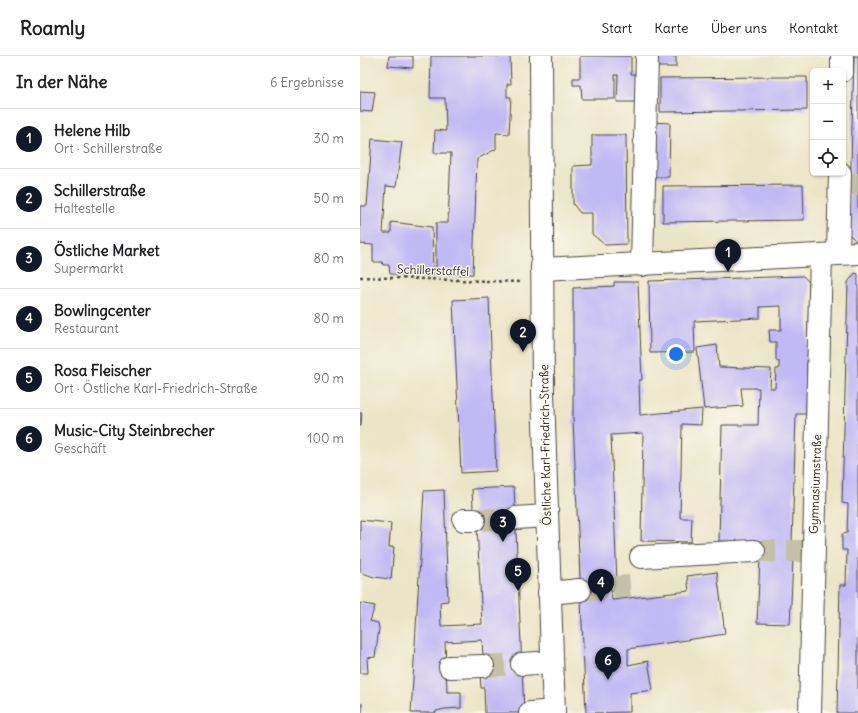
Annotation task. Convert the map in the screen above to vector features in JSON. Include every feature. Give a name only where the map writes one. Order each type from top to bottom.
[{"type":"street","name":"Östliche Karl-Friedrich-Straße","points":[[541,56],[543,394],[546,516],[554,712]]},
{"type":"street","points":[[642,265],[647,56]]},
{"type":"street","points":[[842,56],[842,68]]},
{"type":"street","name":"Gymnasiumstraße","points":[[810,713],[808,551],[839,254],[844,181]]},
{"type":"street","points":[[542,270],[839,254]]},
{"type":"street","points":[[516,518],[546,516]]},
{"type":"street","points":[[641,557],[754,551]]},
{"type":"street","points":[[549,592],[580,590]]},
{"type":"street","points":[[522,664],[552,662]]},
{"type":"street","points":[[450,667],[483,666]]},
{"type":"street","points":[[530,713],[554,712]]},
{"type":"path","name":"Schillerstaffel","points":[[360,277],[506,281]]},
{"type":"building","points":[[389,56],[413,56],[413,68],[388,66]]},
{"type":"building","points":[[431,56],[510,56],[511,84],[507,84],[507,97],[511,97],[509,134],[496,133],[496,149],[477,159],[473,274],[436,275],[436,223],[448,223],[451,153],[434,153],[435,130],[446,131],[445,98],[430,98]]},
{"type":"building","points":[[580,56],[631,56],[631,74],[637,74],[637,102],[617,102],[618,75],[615,75],[615,99],[582,99],[581,85],[573,85],[573,78],[580,78]]},
{"type":"building","points":[[656,56],[676,56],[676,67],[656,67]]},
{"type":"building","points":[[854,56],[858,56],[858,241],[856,241],[849,234]]},
{"type":"building","points":[[807,77],[807,110],[660,112],[660,78]]},
{"type":"building","points":[[360,91],[375,92],[372,112],[360,111]]},
{"type":"building","points":[[650,122],[670,123],[669,177],[650,177]]},
{"type":"building","points":[[592,135],[626,135],[627,244],[605,245],[592,234],[592,213],[580,213],[573,204],[573,166],[592,165]]},
{"type":"building","points":[[372,139],[402,142],[396,187],[386,186],[383,233],[391,233],[391,222],[432,227],[433,275],[390,274],[389,265],[383,265],[382,262],[373,262],[373,245],[360,244],[360,206],[367,206]]},
{"type":"building","points":[[803,185],[804,220],[663,222],[663,186]]},
{"type":"building","points":[[855,273],[858,274],[858,713],[837,713],[840,585],[846,585],[847,550],[842,550],[842,534],[847,533],[848,504],[842,503],[848,282]]},
{"type":"building","points":[[803,276],[809,282],[806,414],[796,414],[792,543],[803,543],[802,560],[793,560],[790,624],[757,623],[760,559],[755,542],[719,541],[722,425],[758,425],[759,388],[741,388],[743,406],[704,409],[697,348],[717,345],[719,367],[771,369],[770,388],[775,388],[776,369],[779,369],[779,361],[776,361],[776,342],[770,342],[769,330],[781,330],[781,306],[760,307],[760,318],[694,321],[695,352],[650,353],[649,281]]},
{"type":"building","points":[[614,282],[638,282],[642,380],[639,380],[640,415],[702,409],[701,425],[682,424],[680,518],[692,518],[691,542],[641,541],[643,433],[611,435],[617,582],[610,583],[612,600],[689,591],[687,576],[717,572],[725,634],[628,649],[628,665],[648,661],[653,690],[630,693],[630,712],[586,713],[573,419],[573,288],[614,286]]},
{"type":"building","points":[[489,298],[496,471],[461,473],[453,300]]},
{"type":"building","points":[[360,413],[362,413],[361,426],[360,426]]},
{"type":"building","points":[[514,487],[524,713],[485,713],[484,688],[481,688],[480,673],[484,673],[482,640],[445,642],[447,692],[461,692],[461,708],[445,709],[436,711],[436,713],[411,713],[424,491],[444,490],[448,601],[440,602],[441,626],[482,624],[477,526],[474,526],[472,489]]},
{"type":"building","points":[[360,520],[391,523],[389,547],[394,547],[391,579],[374,577],[360,572]]},
{"type":"building","points":[[360,603],[375,606],[370,621],[378,623],[379,629],[375,657],[367,658],[368,673],[360,673]]},
{"type":"building","points":[[360,704],[362,704],[362,713],[360,713]]},
{"type":"tunnel","points":[[851,184],[858,184]]},
{"type":"tunnel","points":[[474,520],[516,518]]},
{"type":"tunnel","points":[[754,551],[802,551]]},
{"type":"tunnel","points":[[580,590],[630,586]]},
{"type":"tunnel","points":[[483,666],[522,664]]},
{"type":"place","name":"Helene Hilb","points":[[728,272]]},
{"type":"place","name":"Schillerstraße","points":[[523,352]]},
{"type":"place","name":"Östliche Market","points":[[503,542]]},
{"type":"place","name":"Rosa Fleischer","points":[[518,591]]},
{"type":"place","name":"Bowlingcenter","points":[[601,602]]},
{"type":"place","name":"Music-City Steinbrecher","points":[[608,680]]}]
